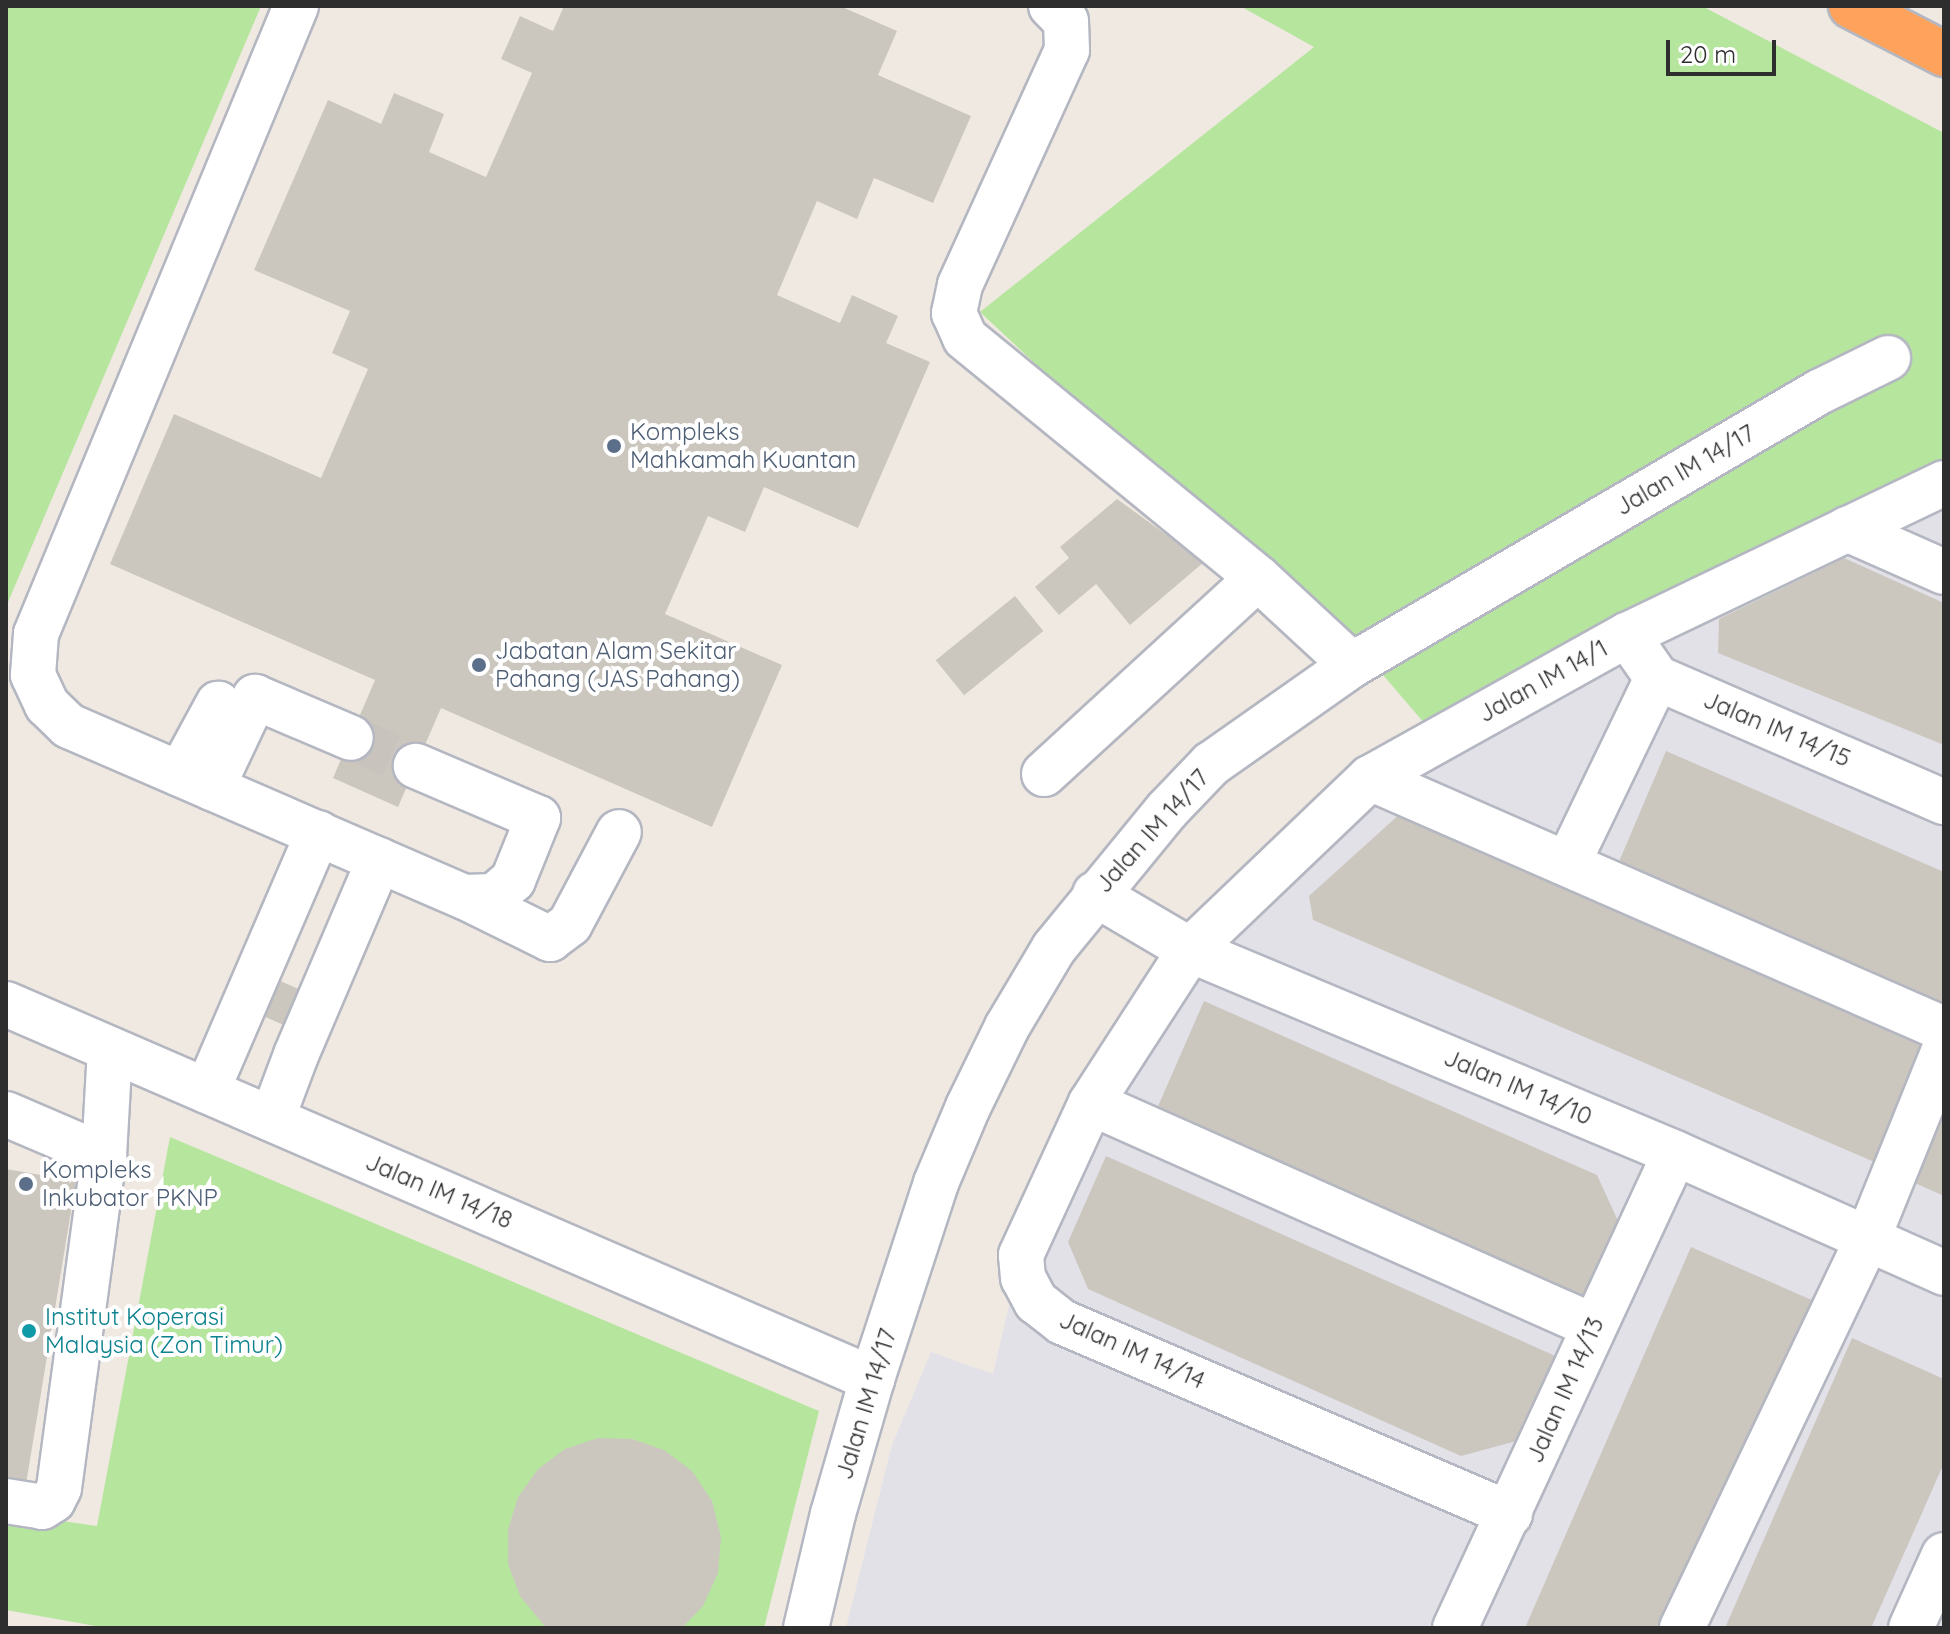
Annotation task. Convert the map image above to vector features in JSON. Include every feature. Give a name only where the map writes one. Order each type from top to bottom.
[{"type":"highway","points":[[1851,6],[1944,54]]},
{"type":"street","points":[[296,6],[36,634],[33,675],[47,705],[69,726],[465,897],[550,939],[570,924],[619,832]]},
{"type":"street","points":[[1051,6],[1066,21],[1067,50],[960,285],[954,313],[965,338],[1258,578],[1352,665]]},
{"type":"street","name":"Jalan IM 14/17","points":[[806,1628],[833,1514],[872,1379],[936,1183],[1007,1027],[1054,948],[1095,894],[1211,764],[1352,665],[1819,392],[1888,358]]},
{"type":"street","name":"Jalan IM 14/1","points":[[1190,950],[1370,778],[1627,635],[1944,483]]},
{"type":"street","points":[[1847,529],[1944,572]]},
{"type":"street","points":[[1044,774],[1258,578]]},
{"type":"street","points":[[1568,863],[1657,678],[1627,635]]},
{"type":"street","name":"Jalan IM 14/15","points":[[1657,678],[1944,802]]},
{"type":"street","points":[[196,781],[255,697],[351,738]]},
{"type":"street","points":[[196,781],[218,704]]},
{"type":"street","points":[[416,766],[538,818],[513,880],[494,896],[465,897]]},
{"type":"street","points":[[1370,778],[1944,1029]]},
{"type":"street","points":[[207,1091],[318,833]]},
{"type":"street","points":[[272,1119],[379,860]]},
{"type":"street","name":"Jalan IM 14/10","points":[[1095,894],[1190,950],[1675,1153],[1944,1273]]},
{"type":"street","name":"Jalan IM 14/14","points":[[1190,950],[1091,1103],[1021,1255],[1023,1278],[1036,1302],[1062,1322],[1510,1514]]},
{"type":"street","name":"Jalan IM 14/18","points":[[6,1004],[872,1379]]},
{"type":"street","points":[[6,1501],[42,1507],[53,1500],[59,1488],[104,1156],[110,1049]]},
{"type":"street","points":[[1682,1628],[1868,1238],[1944,1050]]},
{"type":"street","points":[[1091,1103],[1593,1326]]},
{"type":"street","points":[[6,1114],[104,1156]]},
{"type":"street","name":"Jalan IM 14/13","points":[[1455,1628],[1675,1153]]},
{"type":"street","points":[[1911,1628],[1944,1555]]},
{"type":"shaded area","points":[[1944,483],[1944,1628],[846,1628],[892,1445],[931,1352],[993,1374],[1021,1255],[1091,1103],[1370,778]]},
{"type":"green space","points":[[6,6],[261,6],[6,607]]},
{"type":"green space","points":[[1240,6],[1702,6],[1944,133],[1944,462],[1425,724],[1336,620],[1105,429],[980,312],[1314,47]]},
{"type":"green space","points":[[170,1137],[819,1411],[764,1628],[107,1628],[6,1610],[6,1513],[97,1526]]},
{"type":"building","name":"Kompleks Mahkamah Kuantan","points":[[564,6],[840,6],[897,31],[878,75],[971,116],[933,203],[874,178],[857,219],[817,201],[777,295],[840,323],[852,295],[898,316],[886,343],[930,362],[858,528],[764,487],[745,532],[708,516],[665,614],[782,665],[712,827],[441,708],[398,807],[333,778],[375,680],[110,564],[174,414],[321,478],[368,369],[332,353],[350,311],[254,270],[328,100],[381,124],[394,93],[444,114],[429,152],[486,177],[532,73],[501,59],[520,16],[553,31]]},
{"type":"building","points":[[1117,499],[1204,562],[1130,625],[1096,584],[1059,615],[1035,587],[1069,558],[1060,547]]},
{"type":"building","points":[[1844,558],[1944,603],[1944,745],[1718,653],[1719,619]]},
{"type":"building","points":[[1015,596],[1043,631],[964,695],[936,660]]},
{"type":"building","points":[[1666,751],[1944,872],[1944,1015],[1615,871]]},
{"type":"building","points":[[1402,812],[1929,1047],[1879,1164],[1313,920],[1309,896]]},
{"type":"building","points":[[276,979],[301,990],[285,1026],[260,1015]]},
{"type":"building","points":[[1204,1001],[1597,1175],[1619,1223],[1579,1313],[1152,1120]]},
{"type":"building","points":[[1944,1099],[1944,1196],[1908,1180]]},
{"type":"building","points":[[1106,1156],[1560,1358],[1524,1439],[1461,1456],[1088,1289],[1068,1242]]},
{"type":"building","name":"Institut Koperasi Malaysia (Zon Timur)","points":[[6,1169],[76,1181],[26,1484],[6,1480]]},
{"type":"building","points":[[1691,1247],[1814,1301],[1669,1628],[1525,1628]]},
{"type":"building","points":[[1852,1338],[1944,1379],[1944,1463],[1871,1628],[1725,1628]]},
{"type":"building","points":[[598,1438],[632,1439],[664,1450],[692,1471],[712,1501],[721,1537],[718,1573],[703,1606],[682,1628],[546,1628],[520,1596],[508,1564],[508,1530],[518,1497],[538,1469],[565,1449]]},
{"type":"tunnel","points":[[351,738],[416,766]]},
{"type":"place","name":"Kompleks Mahkamah Kuantan","points":[[614,446]]},
{"type":"place","name":"Jabatan Alam Sekitar Pahang (JAS Pahang)","points":[[479,665]]},
{"type":"place","name":"Kompleks Inkubator PKNP","points":[[26,1184]]},
{"type":"place","name":"Institut Koperasi Malaysia (Zon Timur)","points":[[29,1331]]}]
